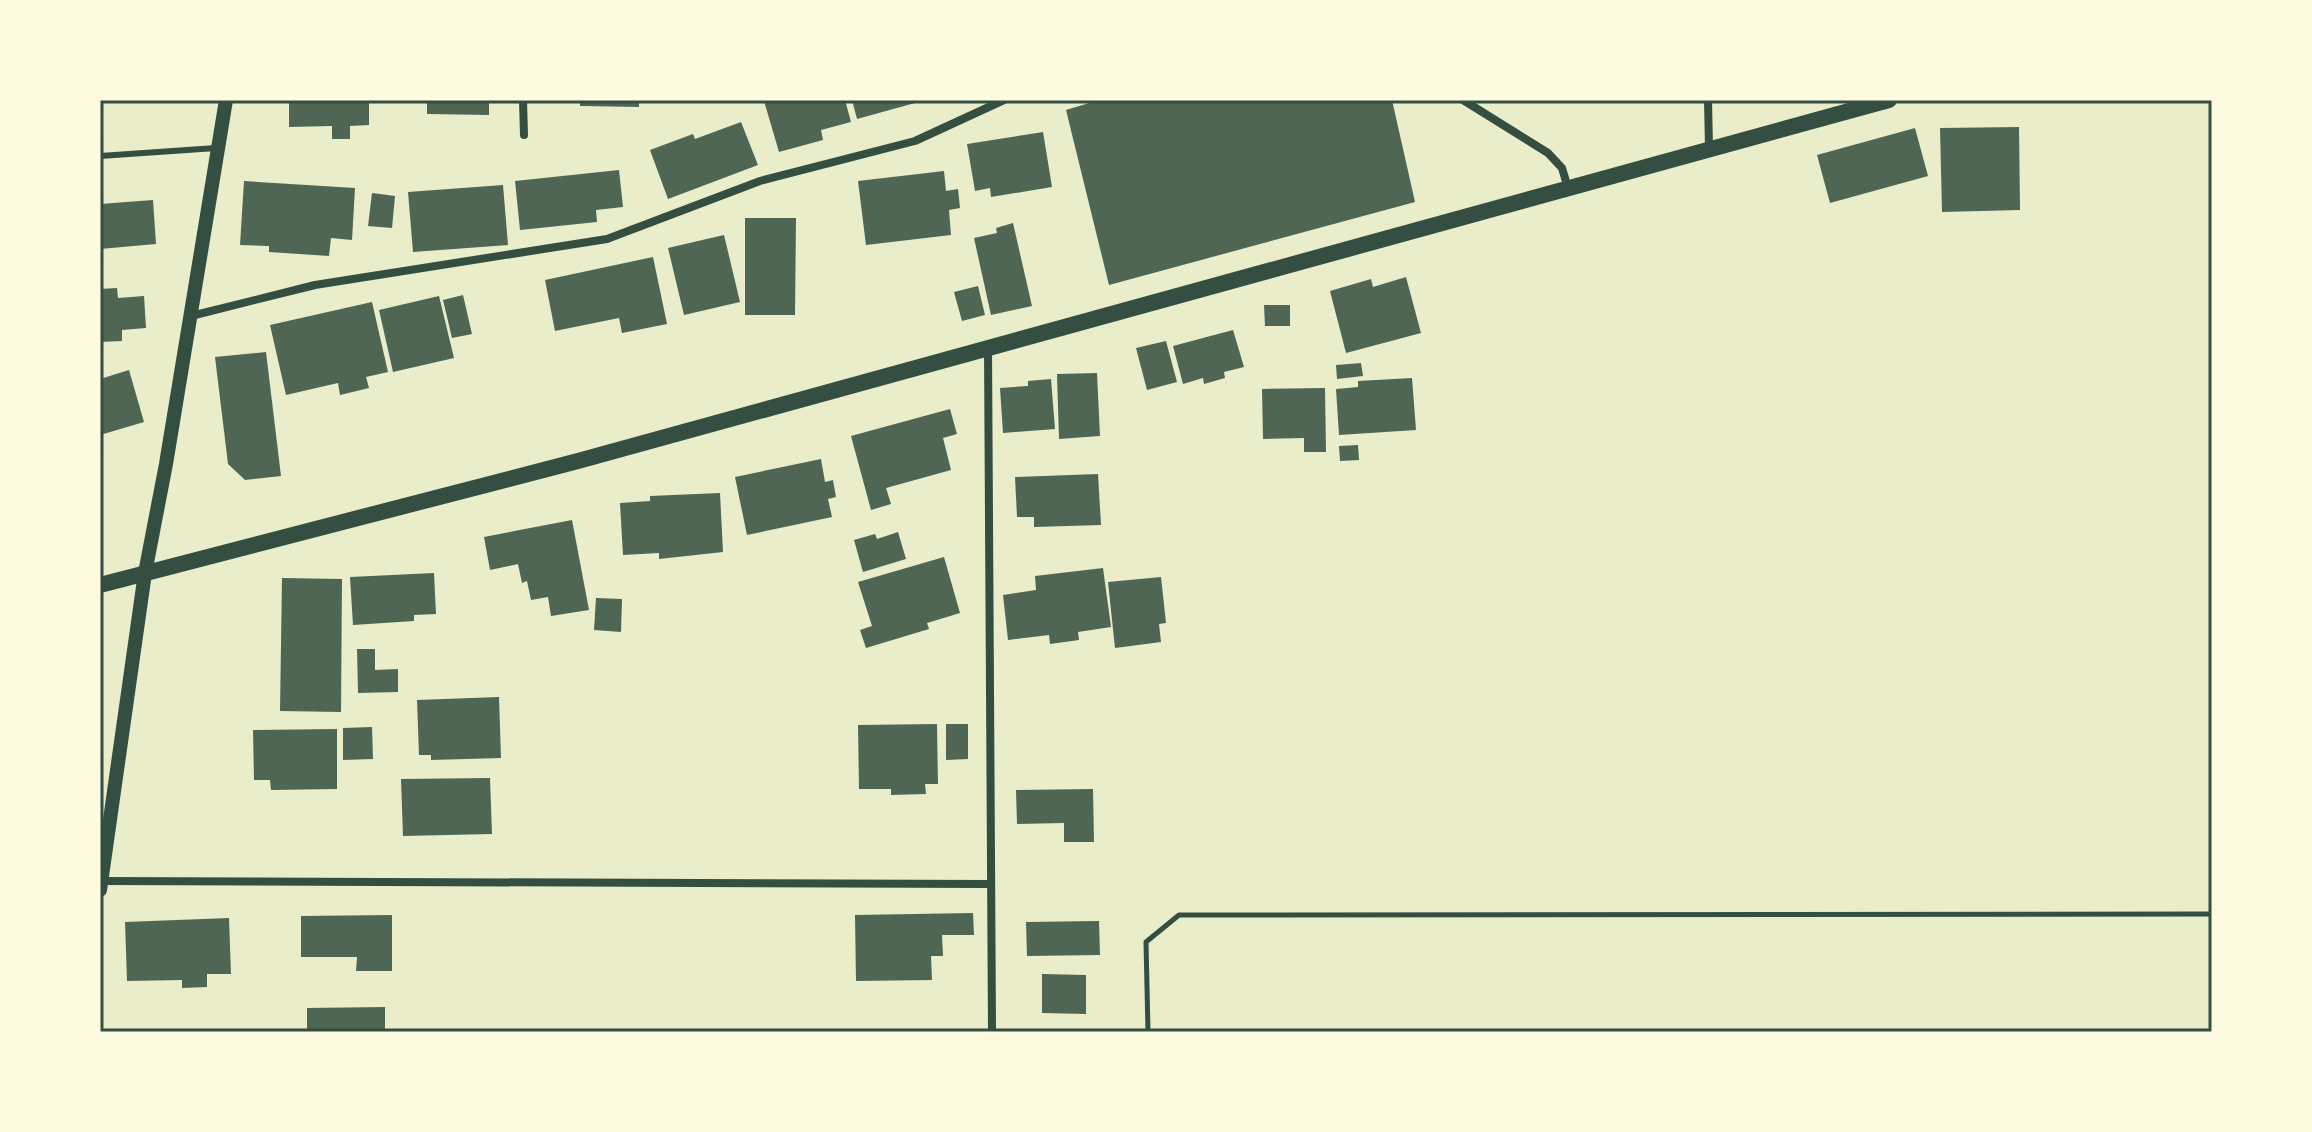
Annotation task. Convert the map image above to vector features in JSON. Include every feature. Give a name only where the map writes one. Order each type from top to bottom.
[{"type":"main road","points":[[100,585],[578,461],[1889,100]]},
{"type":"street","points":[[226,100],[145,573],[101,885],[990,884]]},
{"type":"street","points":[[523,100],[524,135]]},
{"type":"street","points":[[191,316],[315,285],[607,239],[760,181],[915,141],[1004,100]]},
{"type":"street","points":[[1463,100],[1548,153],[1562,168],[1568,188]]},
{"type":"street","points":[[1708,100],[1709,148]]},
{"type":"street","points":[[988,349],[992,1032]]},
{"type":"lane","points":[[100,156],[219,147]]},
{"type":"path","points":[[1148,1032],[1146,942],[1179,915],[2212,914]]},
{"type":"building","points":[[289,100],[369,100],[369,125],[350,126],[350,139],[332,139],[332,126],[289,127]]},
{"type":"building","points":[[427,100],[489,100],[489,115],[427,114]]},
{"type":"building","points":[[580,100],[639,100],[639,107],[580,106]]},
{"type":"building","points":[[845,100],[851,122],[821,130],[823,140],[779,152],[764,101]]},
{"type":"building","points":[[852,100],[915,100],[915,103],[857,119]]},
{"type":"building","points":[[1099,100],[1392,100],[1415,202],[1109,285],[1066,110]]},
{"type":"building","points":[[741,122],[758,165],[668,199],[650,150],[693,134],[695,139]]},
{"type":"building","points":[[2019,127],[2020,210],[1942,212],[1940,128]]},
{"type":"building","points":[[1915,128],[1928,176],[1830,203],[1817,155]]},
{"type":"building","points":[[1043,132],[1052,187],[991,197],[990,188],[975,191],[967,144]]},
{"type":"building","points":[[619,170],[623,207],[596,210],[597,222],[520,230],[515,181]]},
{"type":"building","points":[[944,171],[946,191],[958,189],[960,208],[949,210],[951,235],[866,245],[858,181]]},
{"type":"building","points":[[244,181],[355,188],[352,240],[331,238],[329,256],[269,252],[269,246],[240,245]]},
{"type":"building","points":[[503,185],[508,245],[413,252],[408,192]]},
{"type":"building","points":[[372,193],[395,196],[392,228],[368,226]]},
{"type":"building","points":[[153,200],[156,244],[100,249],[100,204]]},
{"type":"building","points":[[745,218],[796,218],[795,315],[745,315]]},
{"type":"building","points":[[1013,223],[1032,306],[991,315],[974,238],[997,233],[996,228]]},
{"type":"building","points":[[724,235],[740,302],[684,315],[668,248]]},
{"type":"building","points":[[653,257],[667,324],[622,333],[619,318],[555,331],[545,280]]},
{"type":"building","points":[[1406,277],[1421,333],[1346,353],[1330,291],[1371,279],[1373,287]]},
{"type":"building","points":[[978,286],[985,315],[962,321],[954,292]]},
{"type":"building","points":[[117,288],[118,298],[144,296],[146,328],[122,330],[122,341],[100,342],[100,289]]},
{"type":"building","points":[[463,295],[472,334],[452,338],[443,300]]},
{"type":"building","points":[[439,296],[454,358],[393,372],[379,310]]},
{"type":"building","points":[[372,302],[388,372],[366,377],[369,388],[340,395],[338,383],[286,395],[270,325]]},
{"type":"building","points":[[1264,305],[1290,305],[1290,326],[1265,326]]},
{"type":"building","points":[[1233,330],[1244,367],[1224,372],[1225,378],[1204,384],[1203,378],[1183,384],[1173,346]]},
{"type":"building","points":[[1166,341],[1177,382],[1147,390],[1136,348]]},
{"type":"building","points":[[266,352],[281,476],[245,480],[228,464],[215,357]]},
{"type":"building","points":[[1361,363],[1363,376],[1337,379],[1336,365]]},
{"type":"building","points":[[129,370],[144,422],[100,435],[100,379]]},
{"type":"building","points":[[1097,373],[1100,436],[1059,439],[1057,374]]},
{"type":"building","points":[[1412,378],[1416,430],[1339,435],[1336,389],[1358,387],[1358,381]]},
{"type":"building","points":[[1051,379],[1055,429],[1003,433],[1000,388],[1028,386],[1028,381]]},
{"type":"building","points":[[1325,388],[1326,452],[1304,452],[1304,438],[1263,439],[1262,389]]},
{"type":"building","points":[[950,409],[957,434],[943,438],[951,470],[886,488],[891,504],[871,510],[851,436]]},
{"type":"building","points":[[1358,445],[1359,460],[1340,461],[1339,446]]},
{"type":"building","points":[[821,459],[825,482],[833,480],[836,497],[828,499],[832,517],[747,535],[735,477]]},
{"type":"building","points":[[1098,474],[1101,525],[1034,527],[1034,517],[1017,517],[1015,477]]},
{"type":"building","points":[[720,493],[723,552],[659,559],[659,553],[623,555],[620,503],[650,501],[650,496]]},
{"type":"building","points":[[572,520],[589,610],[551,616],[548,597],[531,600],[527,581],[522,583],[518,564],[490,570],[484,537]]},
{"type":"building","points":[[898,532],[906,559],[863,572],[854,540],[875,534],[877,539]]},
{"type":"building","points":[[944,557],[960,613],[927,623],[929,629],[866,648],[860,630],[872,626],[858,582]]},
{"type":"building","points":[[1103,568],[1111,627],[1078,632],[1079,640],[1050,644],[1049,635],[1008,640],[1003,595],[1036,590],[1035,576]]},
{"type":"building","points":[[434,573],[436,614],[414,615],[414,621],[353,625],[350,577]]},
{"type":"building","points":[[1161,577],[1166,623],[1159,624],[1161,642],[1115,648],[1108,582]]},
{"type":"building","points":[[282,578],[342,579],[341,712],[280,711]]},
{"type":"building","points":[[596,598],[622,599],[621,632],[594,630]]},
{"type":"building","points":[[357,649],[375,649],[375,670],[398,669],[398,692],[358,693]]},
{"type":"building","points":[[499,697],[501,758],[431,760],[431,755],[419,755],[417,700]]},
{"type":"building","points":[[937,724],[938,784],[925,784],[926,794],[891,795],[891,789],[859,789],[858,725]]},
{"type":"building","points":[[946,724],[968,724],[968,759],[946,760]]},
{"type":"building","points":[[372,727],[373,759],[343,760],[343,728]]},
{"type":"building","points":[[337,729],[337,789],[271,790],[270,780],[254,780],[253,730]]},
{"type":"building","points":[[490,778],[492,834],[403,836],[401,779]]},
{"type":"building","points":[[1093,789],[1094,842],[1064,842],[1064,823],[1017,824],[1016,790]]},
{"type":"building","points":[[973,913],[974,935],[942,935],[943,956],[931,956],[932,980],[856,981],[855,915]]},
{"type":"building","points":[[392,915],[392,971],[356,971],[357,957],[301,957],[301,916]]},
{"type":"building","points":[[229,918],[231,974],[207,974],[207,987],[182,988],[182,980],[127,981],[125,922]]},
{"type":"building","points":[[1099,921],[1100,955],[1027,956],[1026,922]]},
{"type":"building","points":[[1042,974],[1086,975],[1086,1014],[1042,1013]]},
{"type":"building","points":[[385,1007],[385,1032],[307,1032],[307,1008]]}]
